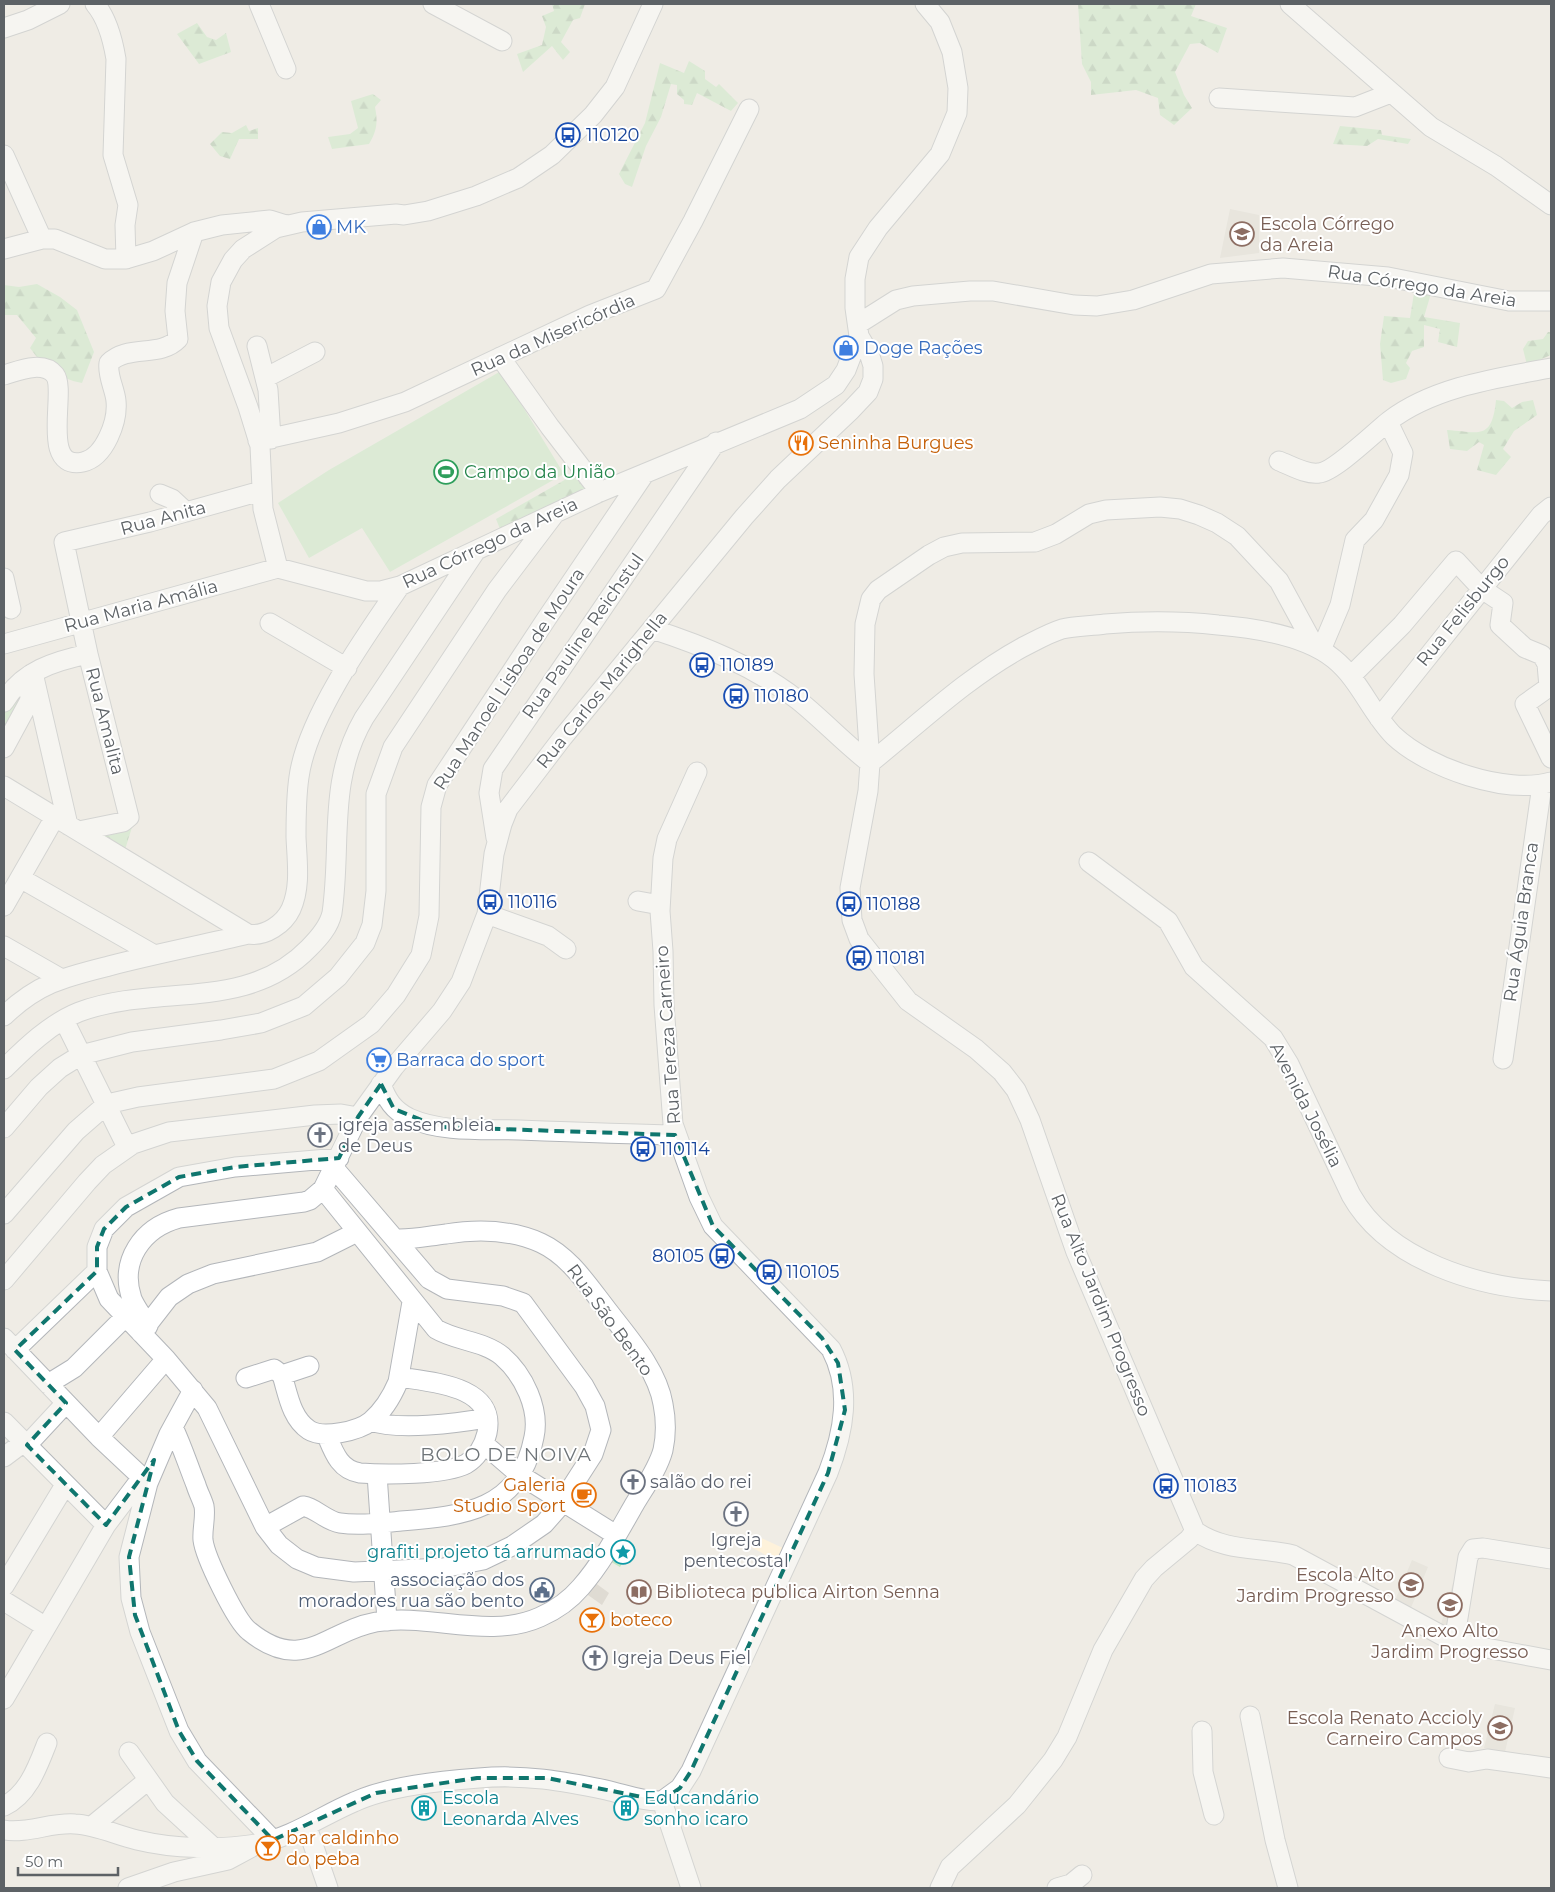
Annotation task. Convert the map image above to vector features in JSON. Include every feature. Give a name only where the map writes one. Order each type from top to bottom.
[{"type":"street","points":[[4,28],[28,20],[60,4]]},
{"type":"street","points":[[95,4],[101,12],[114,46],[116,59],[113,155],[128,205],[125,225],[126,259]]},
{"type":"street","points":[[259,4],[286,69]]},
{"type":"street","points":[[433,4],[502,41]]},
{"type":"street","points":[[265,440],[248,407],[222,338],[217,306],[221,282],[233,260],[265,234],[287,226],[302,222],[396,214],[404,215],[428,211],[518,178],[559,148],[606,100],[624,71],[653,4]]},
{"type":"street","points":[[858,330],[854,280],[859,257],[878,228],[940,154],[957,113],[958,88],[952,52],[940,22],[925,4]]},
{"type":"street","points":[[1290,4],[1431,127],[1496,166],[1551,205]]},
{"type":"street","points":[[1219,98],[1354,107],[1391,93]]},
{"type":"street","name":"Rua da Misericórdia","points":[[265,440],[339,423],[405,402],[590,315],[656,289],[693,221],[748,109]]},
{"type":"street","points":[[4,155],[42,239]]},
{"type":"street","points":[[4,249],[42,239],[63,240],[105,259],[126,259],[153,251],[194,232],[222,224],[262,220],[287,226]]},
{"type":"street","points":[[4,375],[42,368],[53,373],[59,390],[56,433],[61,450],[67,458],[76,462],[91,458],[101,450],[106,440],[116,406],[109,364],[127,352],[164,347],[178,339],[175,311],[176,283],[194,232]]},
{"type":"street","name":"Rua Córrego da Areia","points":[[278,568],[366,591],[381,591],[400,586],[600,492],[716,442],[784,416],[828,392],[844,374],[858,330],[896,300],[913,296],[970,290],[1074,305],[1097,306],[1133,300],[1212,274],[1283,268],[1388,277],[1509,301],[1551,301]]},
{"type":"street","name":"Rua Carlos Marighella","points":[[323,1189],[358,1117],[406,1052],[442,1011],[458,988],[487,914],[497,842],[505,816],[522,788],[769,488],[868,392],[873,379],[873,366],[858,330]]},
{"type":"street","points":[[257,346],[268,390],[261,491],[263,509],[278,568]]},
{"type":"street","points":[[265,378],[315,352]]},
{"type":"street","points":[[500,357],[600,492]]},
{"type":"street","points":[[1279,460],[1304,471],[1319,474],[1336,465],[1402,411],[1438,395],[1492,379],[1551,368]]},
{"type":"street","points":[[1318,648],[1340,605],[1355,540],[1374,520],[1399,475],[1403,453],[1388,422]]},
{"type":"street","name":"Rua Pauline Reichstul","points":[[497,842],[489,792],[493,769],[716,442]]},
{"type":"street","name":"Rua Manoel Lisboa de Moura","points":[[4,1214],[76,1131],[107,1104],[138,1097],[274,1079],[319,1061],[334,1052],[371,1024],[385,1010],[419,961],[427,928],[430,902],[431,807],[437,784],[646,472]]},
{"type":"street","name":"Rua Anita","points":[[64,542],[186,512],[261,491]]},
{"type":"street","points":[[160,494],[172,499],[186,512]]},
{"type":"street","name":"Rua Alto Jardim Progresso","points":[[1195,1531],[1076,1252],[1030,1120],[1016,1090],[1002,1072],[976,1049],[908,1001],[859,939],[852,920],[850,888],[868,791],[870,763],[864,674],[865,624],[871,599],[878,590],[929,554],[962,542],[1035,542],[1056,534],[1089,514],[1106,510],[1143,507],[1180,509],[1217,522],[1237,536],[1279,581],[1318,648]]},
{"type":"street","name":"Rua Felisburgo","points":[[1379,718],[1430,651],[1541,515],[1551,507]]},
{"type":"street","points":[[4,1128],[39,1087],[60,1068],[82,1056],[115,1045],[248,1026],[277,1017],[297,1010],[314,1000],[351,962],[365,943],[374,917],[376,891],[376,794],[393,747],[497,590],[554,515]]},
{"type":"street","name":"Rua Amalita","points":[[64,542],[88,654],[129,818],[123,822],[67,824]]},
{"type":"street","points":[[4,1069],[43,1034],[78,1013],[102,1006],[147,998],[207,993],[250,985],[275,975],[290,966],[318,939],[326,928],[332,914],[339,792],[344,766],[355,734],[476,551]]},
{"type":"street","points":[[1351,676],[1402,625],[1456,561],[1482,589],[1503,603],[1500,625],[1525,648],[1544,650],[1542,655],[1547,664],[1549,687],[1525,704],[1551,758]]},
{"type":"street","name":"Rua Maria Amália","points":[[4,644],[278,568]]},
{"type":"street","points":[[4,578],[11,608]]},
{"type":"street","points":[[4,1016],[24,999],[60,978],[153,954],[248,934],[261,934],[282,922],[291,909],[297,886],[296,812],[300,769],[312,731],[347,668],[400,586]]},
{"type":"street","points":[[270,622],[347,668]]},
{"type":"street","points":[[652,629],[728,657],[766,679],[805,706],[870,763],[976,675],[1007,656],[1061,629],[1135,622],[1193,622],[1264,631],[1318,648],[1351,676],[1379,718],[1394,735],[1409,747],[1435,762],[1494,782],[1514,786],[1546,783]]},
{"type":"street","points":[[4,702],[12,690],[30,675],[52,663],[88,654]]},
{"type":"street","points":[[4,748],[30,700],[30,675]]},
{"type":"street","points":[[30,675],[67,824]]},
{"type":"street","name":"Rua Tereza Carneiro","points":[[662,1801],[680,1788],[691,1771],[828,1473],[840,1439],[844,1410],[840,1371],[831,1349],[713,1226],[705,1212],[675,1135],[664,1005],[660,905],[663,858],[667,839],[697,772]]},
{"type":"street","name":"Rua Águia Branca","points":[[1503,1059],[1546,783]]},
{"type":"street","points":[[4,786],[248,934]]},
{"type":"street","points":[[4,906],[20,878],[67,824]]},
{"type":"street","name":"Avenida Josélia","points":[[1089,862],[1168,921],[1194,967],[1273,1038],[1289,1064],[1359,1210],[1379,1232],[1402,1248],[1455,1274],[1483,1282],[1551,1291]]},
{"type":"street","points":[[20,878],[153,954]]},
{"type":"street","points":[[638,901],[660,905]]},
{"type":"street","points":[[487,914],[548,936],[566,949]]},
{"type":"street","points":[[4,946],[60,978]]},
{"type":"street","points":[[64,1020],[127,1147]]},
{"type":"street","points":[[376,1091],[386,1097],[394,1108],[408,1117],[439,1127],[621,1135],[675,1135]]},
{"type":"street","points":[[4,1280],[87,1182],[103,1165],[127,1147],[169,1132],[315,1115],[341,1114],[358,1117]]},
{"type":"street","points":[[144,1330],[125,1317],[109,1299],[97,1272],[97,1247],[104,1229],[126,1207],[152,1190],[179,1177],[235,1167],[336,1163],[421,1272],[438,1285],[464,1292],[503,1296],[523,1303],[584,1386],[598,1413],[601,1430],[593,1454],[563,1500],[537,1530],[496,1555],[454,1567],[354,1572],[316,1567],[287,1552],[265,1527],[232,1463],[212,1416],[144,1330],[133,1299],[128,1272],[134,1250],[150,1232],[169,1220],[304,1202],[310,1200],[323,1189],[412,1302],[436,1329],[501,1355],[514,1368],[530,1398],[536,1421],[527,1464],[520,1475],[500,1496],[488,1505],[467,1513],[437,1518],[380,1523],[340,1523],[303,1506],[265,1527]]},
{"type":"street","name":"Rua São Bento","points":[[173,1427],[203,1504],[202,1538],[207,1555],[230,1604],[249,1632],[264,1641],[290,1651],[310,1648],[364,1626],[388,1621],[491,1626],[513,1625],[532,1620],[565,1602],[578,1590],[616,1535],[657,1465],[665,1438],[663,1404],[660,1392],[638,1352],[570,1264],[538,1242],[509,1233],[489,1231],[445,1234],[414,1240],[395,1239]]},
{"type":"street","points":[[144,1330],[169,1297],[200,1279],[244,1267],[298,1258],[326,1248],[357,1232]]},
{"type":"street","points":[[97,1272],[10,1344],[99,1437],[145,1480]]},
{"type":"street","points":[[371,1421],[393,1393],[399,1377],[412,1302]]},
{"type":"street","points":[[48,1384],[74,1368],[125,1317]]},
{"type":"street","points":[[99,1437],[166,1359]]},
{"type":"street","points":[[282,1375],[309,1366]]},
{"type":"street","points":[[246,1378],[274,1369],[282,1375],[291,1406],[301,1422],[309,1430],[327,1436],[371,1421],[383,1424],[412,1426],[487,1418]]},
{"type":"street","points":[[327,1436],[337,1458],[346,1469],[360,1474],[441,1470],[458,1466],[471,1460],[484,1444],[488,1429],[487,1418],[476,1399],[464,1390],[448,1385],[399,1377]]},
{"type":"street","points":[[4,1699],[106,1525],[145,1480],[193,1390]]},
{"type":"street","points":[[4,1470],[16,1448],[66,1403]]},
{"type":"street","points":[[4,1422],[16,1448],[65,1485],[106,1525]]},
{"type":"street","points":[[484,1444],[520,1475],[563,1500],[616,1535]]},
{"type":"street","points":[[377,1474],[388,1621]]},
{"type":"street","points":[[145,1480],[128,1568],[131,1598],[140,1632],[171,1715],[197,1761],[265,1842]]},
{"type":"street","points":[[4,1586],[65,1485]]},
{"type":"street","points":[[940,1888],[950,1867],[1011,1812],[1053,1760],[1067,1737],[1103,1650],[1144,1579],[1154,1568],[1189,1539],[1195,1531],[1208,1540],[1231,1548],[1269,1550],[1293,1555],[1454,1642],[1551,1660]]},
{"type":"street","points":[[1454,1642],[1468,1557],[1473,1549],[1483,1548],[1551,1559]]},
{"type":"street","points":[[4,1601],[46,1626]]},
{"type":"street","points":[[1250,1716],[1275,1840],[1288,1888]]},
{"type":"street","points":[[1202,1731],[1203,1772],[1214,1815]]},
{"type":"street","points":[[4,1806],[19,1796],[30,1781],[47,1743]]},
{"type":"street","points":[[129,1752],[147,1781],[179,1818],[213,1847]]},
{"type":"street","points":[[1449,1758],[1469,1762],[1487,1759],[1551,1768]]},
{"type":"street","points":[[128,1888],[174,1872],[228,1860],[265,1842],[307,1827],[352,1802],[376,1793],[477,1778],[526,1776],[547,1778],[662,1801],[691,1888]]},
{"type":"street","points":[[92,1826],[147,1781]]},
{"type":"street","points":[[4,1830],[20,1831],[63,1824],[92,1826],[153,1843],[213,1847],[265,1842]]},
{"type":"street","points":[[307,1827],[328,1888]]},
{"type":"street","points":[[1057,1888],[1071,1884],[1082,1875]]},
{"type":"highlighted area","points":[[381,1084],[394,1109],[439,1127],[675,1135],[713,1226],[822,1338],[838,1363],[845,1410],[828,1473],[691,1771],[680,1788],[662,1801],[547,1778],[477,1778],[376,1793],[273,1840],[197,1761],[179,1731],[135,1615],[129,1557],[154,1460],[106,1525],[27,1445],[66,1403],[15,1350],[97,1271],[97,1247],[104,1229],[126,1207],[179,1177],[235,1167],[339,1158],[358,1117]]},
{"type":"shaded area","name":"Escola Córrego da Areia","points":[[1230,209],[1259,215],[1259,253],[1220,258]]},
{"type":"shaded area","points":[[755,1535],[785,1549],[777,1561],[749,1546]]},
{"type":"shaded area","name":"Escola Alto Jardim Progresso","points":[[1412,1560],[1428,1567],[1410,1610],[1394,1603]]},
{"type":"shaded area","points":[[590,1579],[609,1593],[602,1605],[581,1590]]},
{"type":"shaded area","name":"Anexo Alto Jardim Progresso","points":[[1453,1583],[1460,1586],[1448,1626],[1441,1624]]},
{"type":"shaded area","name":"Escola Renato Accioly Carneiro Campos","points":[[1495,1704],[1515,1708],[1505,1752],[1484,1748]]},
{"type":"green space","points":[[552,4],[585,4],[580,18],[573,20],[561,42],[570,52],[563,60],[552,46],[523,72],[517,54],[542,45],[546,27],[542,16],[554,11]]},
{"type":"green space","points":[[1078,4],[1196,4],[1191,16],[1227,28],[1218,53],[1200,43],[1190,44],[1175,72],[1184,95],[1192,108],[1174,125],[1160,115],[1158,98],[1136,90],[1091,95],[1091,82],[1082,64]]},
{"type":"green space","points":[[197,23],[207,37],[216,40],[226,33],[231,52],[199,64],[177,34]]},
{"type":"green space","points":[[689,61],[705,71],[705,79],[716,87],[719,84],[738,103],[731,111],[697,93],[692,105],[684,104],[684,100],[677,94],[677,85],[671,84],[661,117],[646,146],[632,187],[625,184],[619,174],[645,123],[660,63],[684,73]]},
{"type":"green space","points":[[373,94],[381,100],[375,107],[376,126],[369,144],[332,149],[328,137],[350,134],[358,128],[351,101]]},
{"type":"green space","points":[[246,125],[249,131],[258,128],[258,139],[239,139],[230,159],[220,156],[210,144],[222,132],[232,133]]},
{"type":"green space","points":[[1340,126],[1381,130],[1382,135],[1411,139],[1408,144],[1378,139],[1367,146],[1333,144]]},
{"type":"green space","points":[[37,284],[60,297],[77,310],[94,352],[82,383],[66,379],[46,366],[30,348],[36,338],[17,315],[4,315],[4,285],[19,287]]},
{"type":"green space","points":[[1415,287],[1432,290],[1424,317],[1460,323],[1457,347],[1438,342],[1440,329],[1424,325],[1424,347],[1412,351],[1406,363],[1410,368],[1406,379],[1391,383],[1383,380],[1380,344],[1384,316],[1410,318]]},
{"type":"green space","points":[[1548,332],[1551,332],[1551,355],[1527,365],[1523,349],[1528,341],[1543,339]]},
{"type":"green space","name":"Campo da União","points":[[501,371],[564,474],[390,572],[362,528],[309,558],[278,503],[329,470]]},
{"type":"green space","points":[[1496,400],[1504,401],[1512,408],[1522,402],[1533,400],[1537,415],[1514,431],[1503,449],[1511,457],[1496,475],[1477,470],[1484,445],[1479,442],[1467,451],[1450,449],[1447,430],[1476,432],[1487,428],[1494,413]]},
{"type":"green space","points":[[576,469],[589,489],[500,529],[496,519],[568,478]]},
{"type":"green space","points":[[26,687],[4,741],[4,710]]},
{"type":"green space","points":[[133,824],[124,853],[92,833]]},
{"type":"green space","points":[[620,1536],[634,1545],[620,1567],[606,1559]]},
{"type":"place","name":"110120","points":[[568,135]]},
{"type":"place","name":"MK","points":[[319,227]]},
{"type":"place","name":"Escola Córrego da Areia","points":[[1242,234]]},
{"type":"place","name":"Doge Rações","points":[[846,348]]},
{"type":"place","name":"Seninha Burgues","points":[[801,443]]},
{"type":"place","name":"Campo da União","points":[[446,472]]},
{"type":"place","name":"110189","points":[[702,665]]},
{"type":"place","name":"110180","points":[[736,696]]},
{"type":"place","name":"110116","points":[[490,902]]},
{"type":"place","name":"110188","points":[[849,904]]},
{"type":"place","name":"110181","points":[[859,958]]},
{"type":"place","name":"Barraca do sport","points":[[379,1060]]},
{"type":"place","name":"igreja assembleia de Deus","points":[[320,1135]]},
{"type":"place","name":"110114","points":[[643,1149]]},
{"type":"place","name":"80105","points":[[722,1256]]},
{"type":"place","name":"110105","points":[[769,1272]]},
{"type":"place","name":"salão do rei","points":[[633,1482]]},
{"type":"place","name":"110183","points":[[1166,1486]]},
{"type":"place","name":"Galeria Studio Sport","points":[[584,1495]]},
{"type":"place","name":"Igreja pentecostal","points":[[736,1514]]},
{"type":"place","name":"grafiti projeto tá arrumado","points":[[623,1552]]},
{"type":"place","name":"Escola Alto Jardim Progresso","points":[[1411,1585]]},
{"type":"place","name":"associação dos moradores rua são bento","points":[[542,1590]]},
{"type":"place","name":"Biblioteca publica Airton Senna","points":[[639,1592]]},
{"type":"place","name":"Anexo Alto Jardim Progresso","points":[[1450,1605]]},
{"type":"place","name":"boteco","points":[[592,1620]]},
{"type":"place","name":"Igreja Deus Fiel","points":[[595,1658]]},
{"type":"place","name":"Escola Renato Accioly Carneiro Campos","points":[[1500,1728]]},
{"type":"place","name":"Escola Leonarda Alves","points":[[424,1808]]},
{"type":"place","name":"Educandário sonho icaro","points":[[626,1808]]},
{"type":"place","name":"bar caldinho do peba","points":[[268,1848]]},
{"type":"district","name":"BOLO DE NOIVA","points":[[506,1454]]}]
